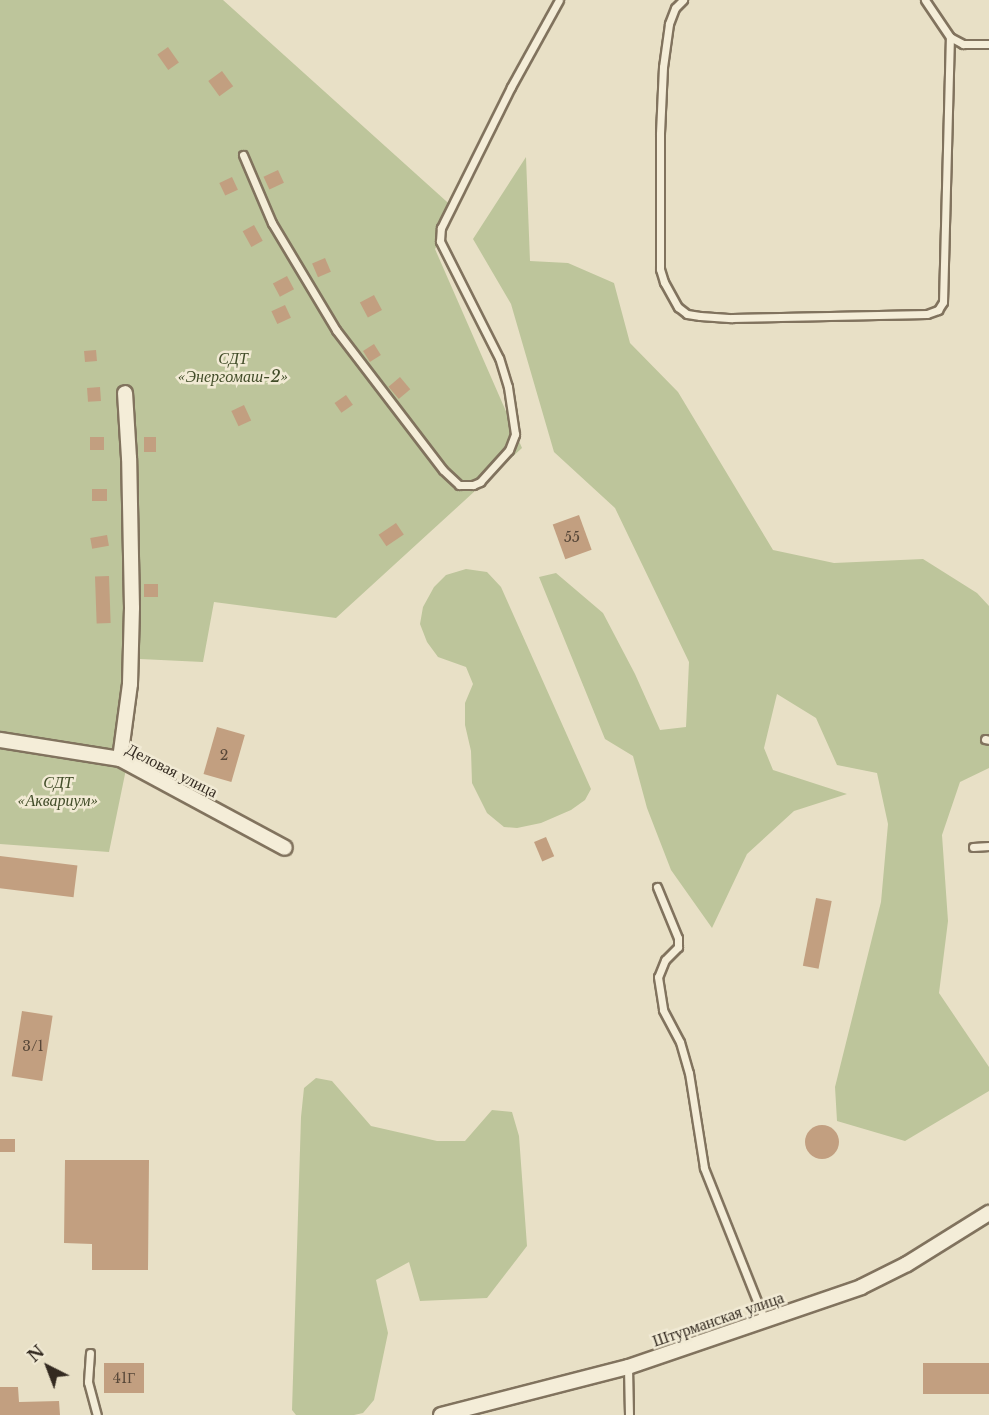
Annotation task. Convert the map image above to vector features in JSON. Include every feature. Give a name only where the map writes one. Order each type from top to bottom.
[{"type":"street","points":[[120,759],[130,684],[132,608],[129,458],[125,393]]},
{"type":"street","name":"Деловая улица","points":[[0,740],[120,759],[285,848]]},
{"type":"street","name":"Штурманская улица","points":[[441,1415],[628,1367],[861,1287],[907,1264],[989,1213]]},
{"type":"lane","points":[[243,155],[272,223],[336,330],[443,470],[459,485],[473,485],[480,482],[509,450],[515,435],[508,387],[499,357],[440,241],[441,228],[511,87],[559,0]]},
{"type":"lane","points":[[683,0],[675,8],[669,24],[663,67],[660,134],[660,269],[664,282],[678,307],[687,314],[700,316],[732,318],[927,314],[938,310],[943,302],[950,37]]},
{"type":"lane","points":[[925,0],[950,37],[963,44],[989,44]]},
{"type":"lane","points":[[973,847],[989,846]]},
{"type":"lane","points":[[657,887],[678,938],[678,947],[665,960],[658,977],[663,1010],[680,1042],[689,1073],[704,1168],[765,1321]]},
{"type":"lane","points":[[90,1353],[88,1382],[97,1415]]},
{"type":"lane","points":[[628,1367],[629,1415]]},
{"type":"green space","name":"СДТ «Энергомаш-2»","points":[[0,0],[223,0],[456,210],[435,249],[522,448],[336,618],[214,602],[203,662],[140,659],[131,745],[109,852],[0,844]]},
{"type":"green space","points":[[526,157],[530,261],[568,263],[614,283],[630,343],[678,392],[773,550],[834,563],[923,559],[977,593],[989,606],[989,768],[960,782],[942,835],[948,921],[939,993],[989,1067],[989,1091],[905,1141],[837,1121],[835,1087],[881,902],[888,824],[877,773],[837,765],[816,718],[777,694],[764,748],[773,770],[847,794],[794,811],[747,854],[712,928],[671,870],[647,808],[633,756],[605,739],[539,577],[556,573],[603,613],[635,674],[660,730],[686,727],[689,662],[615,508],[554,452],[511,304],[473,239]]},
{"type":"green space","points":[[466,569],[487,572],[501,587],[591,789],[585,800],[571,810],[541,823],[517,828],[504,827],[487,813],[472,783],[471,751],[465,725],[465,703],[473,684],[466,667],[438,657],[427,642],[420,624],[423,607],[434,587],[446,575]]},
{"type":"green space","points":[[316,1078],[332,1081],[371,1126],[437,1141],[465,1141],[492,1110],[512,1112],[519,1136],[527,1246],[487,1298],[420,1301],[409,1262],[376,1280],[388,1333],[374,1400],[363,1413],[354,1415],[296,1415],[292,1410],[301,1117],[304,1088]]},
{"type":"building","points":[[168,47],[179,63],[168,70],[157,54]]},
{"type":"building","points":[[222,71],[233,86],[219,96],[208,81]]},
{"type":"building","points":[[278,170],[284,183],[269,189],[263,177]]},
{"type":"building","points":[[232,177],[238,190],[225,196],[219,183]]},
{"type":"building","points":[[254,225],[263,241],[251,247],[243,231]]},
{"type":"building","points":[[325,258],[331,272],[318,277],[312,263]]},
{"type":"building","points":[[287,276],[294,289],[280,297],[273,284]]},
{"type":"building","points":[[374,295],[382,310],[368,318],[360,303]]},
{"type":"building","points":[[285,305],[291,318],[277,324],[271,311]]},
{"type":"building","points":[[374,344],[381,355],[370,362],[363,351]]},
{"type":"building","points":[[96,350],[97,361],[85,362],[84,351]]},
{"type":"building","points":[[400,377],[410,389],[399,399],[389,387]]},
{"type":"building","points":[[100,387],[101,401],[88,402],[87,388]]},
{"type":"building","points":[[346,395],[353,405],[341,413],[335,403]]},
{"type":"building","points":[[244,405],[251,420],[238,426],[231,411]]},
{"type":"building","points":[[90,437],[104,437],[104,450],[90,450]]},
{"type":"building","points":[[144,437],[156,437],[156,452],[144,452]]},
{"type":"building","points":[[92,489],[107,489],[107,501],[92,501]]},
{"type":"building","points":[[579,515],[592,550],[565,559],[553,525]]},
{"type":"building","points":[[396,523],[404,535],[386,546],[379,535]]},
{"type":"building","points":[[107,535],[109,546],[92,549],[90,538]]},
{"type":"building","points":[[95,576],[109,576],[111,623],[97,623]]},
{"type":"building","points":[[144,584],[158,584],[158,597],[144,597]]},
{"type":"building","points":[[217,727],[245,735],[231,782],[203,774]]},
{"type":"building","points":[[546,837],[554,856],[542,861],[534,842]]},
{"type":"building","points":[[0,856],[77,866],[74,897],[0,888]]},
{"type":"building","points":[[816,898],[832,901],[819,969],[803,966]]},
{"type":"building","points":[[22,1011],[53,1016],[42,1081],[12,1076]]},
{"type":"building","points":[[822,1125],[834,1130],[839,1142],[834,1154],[822,1159],[810,1154],[805,1142],[810,1130]]},
{"type":"building","points":[[0,1139],[15,1139],[15,1152],[0,1152]]},
{"type":"building","points":[[65,1160],[149,1160],[148,1270],[92,1270],[92,1244],[64,1243]]},
{"type":"building","points":[[104,1363],[144,1363],[144,1393],[104,1393]]},
{"type":"building","points":[[923,1363],[989,1363],[989,1394],[923,1394]]},
{"type":"building","points":[[0,1387],[18,1387],[19,1402],[59,1401],[60,1415],[0,1415]]},
{"type":"park label","name":"СДТ «Аквариум»","points":[[58,791]]}]
